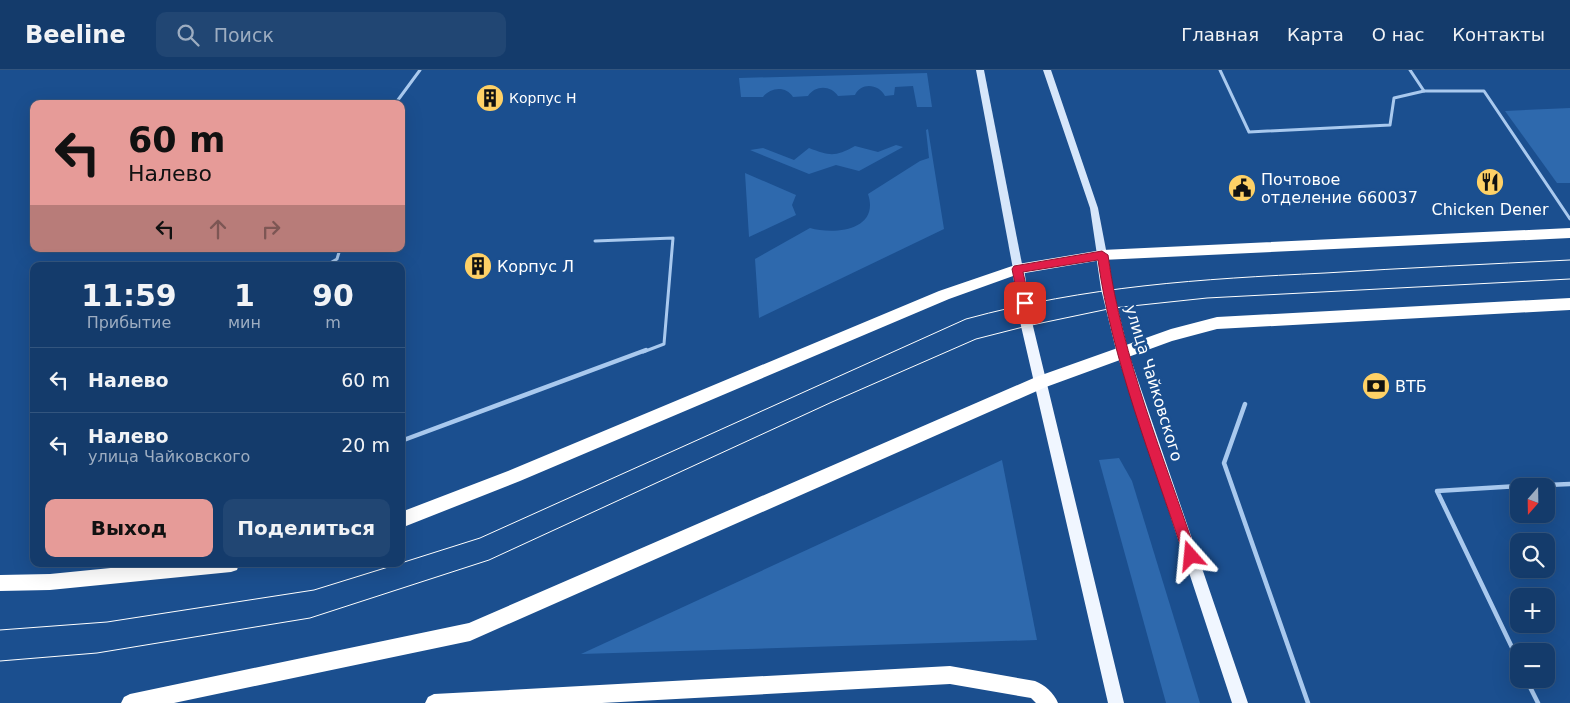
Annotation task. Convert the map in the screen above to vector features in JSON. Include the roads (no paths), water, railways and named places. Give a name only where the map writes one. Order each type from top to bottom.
[{"type":"highway","points":[[405,518],[514,476],[944,295],[1018,269],[1102,255],[1570,233]]},
{"type":"highway","points":[[130,703],[470,632],[938,425],[1041,382],[1123,354],[1171,335],[1217,323],[1570,304]]},
{"type":"highway","points":[[0,583],[50,582],[184,567]]},
{"type":"highway","points":[[434,703],[950,675],[1035,690],[1049,703]]},
{"type":"main road","points":[[980,70],[1008,211],[1027,326],[1116,703]]},
{"type":"main road","name":"улица Чайковского","points":[[1047,70],[1094,208],[1107,289],[1123,354],[1240,703]]},
{"type":"lane","points":[[398,100],[420,70]]},
{"type":"lane","points":[[1220,70],[1249,132],[1390,125],[1394,98],[1424,90],[1484,91],[1570,218]]},
{"type":"lane","points":[[1410,70],[1424,90]]},
{"type":"lane","points":[[405,440],[664,344],[673,238],[595,241]]},
{"type":"lane","points":[[332,262],[337,259],[339,252]]},
{"type":"lane","points":[[1245,404],[1224,463],[1308,703]]},
{"type":"lane","points":[[1555,485],[1570,484]]},
{"type":"lane","points":[[1510,487],[1438,491],[1510,643]]},
{"type":"lane","points":[[1530,688],[1538,703]]},
{"type":"tram line","points":[[405,562],[480,538],[966,319],[1056,299],[1188,281],[1570,260]]},
{"type":"tram line","points":[[0,661],[97,653],[310,618],[489,560],[832,402],[976,339],[1027,326],[1113,308],[1207,298],[1570,279]]},
{"type":"tram line","points":[[0,630],[107,622],[314,590],[388,567]]},
{"type":"place","name":"Корпус Н","points":[[490,98]]},
{"type":"place","name":"Chicken Dener","points":[[1490,182]]},
{"type":"place","name":"Почтовое отделение 660037","points":[[1242,188]]},
{"type":"place","name":"Корпус Л","points":[[478,266]]},
{"type":"place","name":"ВТБ","points":[[1376,386]]}]
